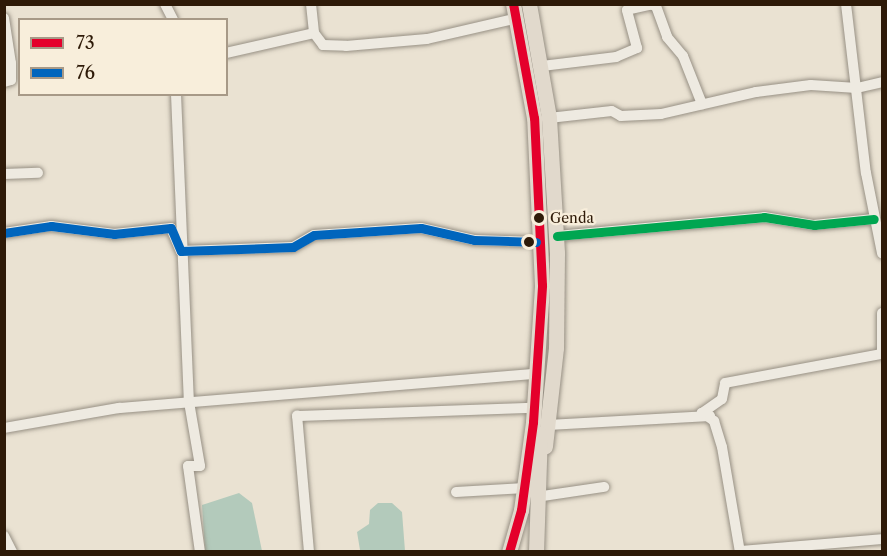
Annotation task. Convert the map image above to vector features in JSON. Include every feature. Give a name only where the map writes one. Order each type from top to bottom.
[{"type":"highway","points":[[513,4],[534,118],[542,228],[541,348],[528,458]]},
{"type":"highway","points":[[521,4],[543,124],[550,238],[532,489]]},
{"type":"highway","points":[[510,549],[532,489],[548,425],[558,315],[557,236],[549,118],[542,66],[529,4]]},
{"type":"highway","points":[[507,12],[527,122],[536,242],[528,408],[528,458],[536,552]]},
{"type":"street","points":[[165,4],[172,18]]},
{"type":"street","points":[[311,4],[314,33],[323,45],[346,46],[427,39],[507,12]]},
{"type":"street","points":[[846,4],[874,219],[882,253]]},
{"type":"street","points":[[542,66],[616,57],[637,48],[627,10],[649,5],[656,6],[667,38],[683,56],[702,104]]},
{"type":"street","points":[[4,18],[15,63],[11,80],[4,82]]},
{"type":"street","points":[[228,53],[314,33]]},
{"type":"street","points":[[549,118],[612,111],[621,116],[661,114],[811,84],[858,88],[882,81]]},
{"type":"street","points":[[176,96],[189,402],[200,466],[188,466],[200,552]]},
{"type":"street","points":[[4,174],[38,173]]},
{"type":"street","points":[[557,236],[764,217],[814,225],[874,219]]},
{"type":"street","points":[[4,233],[51,226],[114,234],[171,228],[181,251]]},
{"type":"street","points":[[181,251],[293,247],[314,235],[421,228],[474,240],[536,242]]},
{"type":"street","points":[[702,413],[722,399],[725,383],[882,353],[882,313]]},
{"type":"street","points":[[4,428],[189,402],[531,374]]},
{"type":"street","points":[[295,395],[309,552]]},
{"type":"street","points":[[297,416],[528,408]]},
{"type":"street","points":[[548,425],[710,416],[702,413]]},
{"type":"street","points":[[702,413],[714,421],[722,447],[740,551],[882,540]]},
{"type":"street","points":[[456,492],[604,487]]},
{"type":"street","points":[[4,536],[12,552]]},
{"type":"shaded area","points":[[239,493],[252,503],[262,551],[205,551],[202,505]]},
{"type":"shaded area","points":[[378,503],[392,503],[402,512],[405,551],[360,550],[357,532],[369,524],[370,510]]},
{"type":"transit line","name":"73","points":[[509,552],[521,510],[533,422],[542,285],[534,118],[513,4]]},
{"type":"transit line","points":[[557,236],[764,217],[814,225],[874,219]]},
{"type":"transit line","name":"76","points":[[4,233],[51,226],[114,234],[171,228],[181,251],[293,247],[314,235],[421,228],[474,240],[536,242]]},
{"type":"place","name":"Genda","points":[[539,218]]}]
